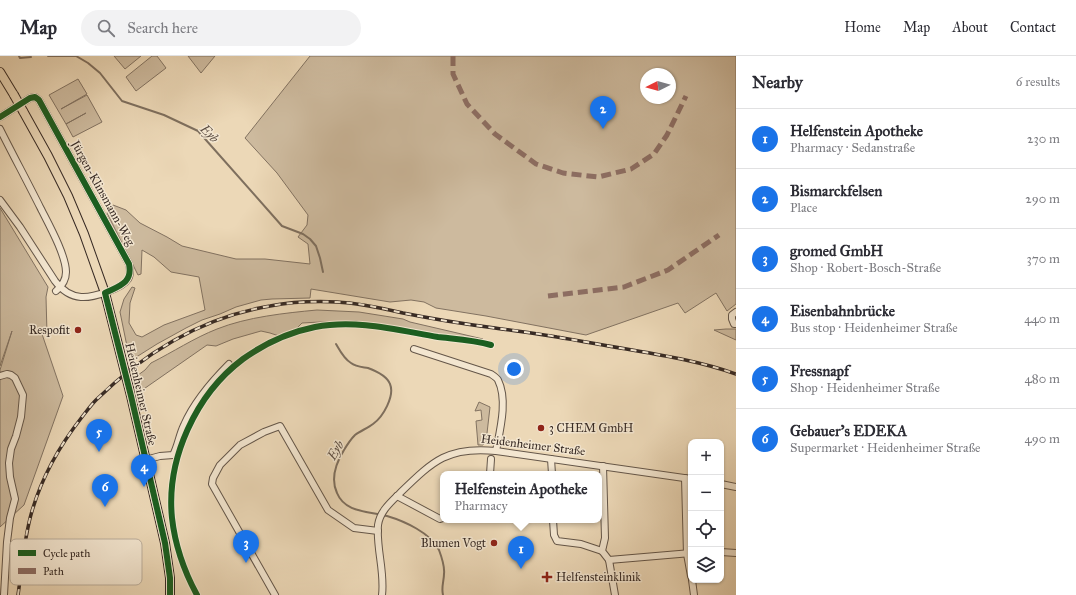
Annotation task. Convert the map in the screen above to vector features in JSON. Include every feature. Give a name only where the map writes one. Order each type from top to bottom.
[{"type":"main road","name":"Heidenheimer Straße","points":[[0,72],[48,156],[68,196],[84,234],[105,292],[165,543],[170,578],[170,595]]},
{"type":"street","name":"Jürgen-Klinsmann-Weg","points":[[0,117],[30,98],[35,97],[39,100],[129,264],[131,272],[128,280],[123,284],[105,292]]},
{"type":"street","points":[[0,128],[57,242],[64,260],[66,272],[65,280],[58,289]]},
{"type":"street","points":[[0,200],[20,227],[55,281],[58,289],[81,297],[105,292]]},
{"type":"street","points":[[736,312],[732,315],[734,324],[736,324]]},
{"type":"street","points":[[414,349],[491,374],[498,379],[503,398],[503,410],[496,451]]},
{"type":"street","name":"Heidenheimer Straße","points":[[145,460],[160,456],[173,455],[188,415],[206,389],[229,364]]},
{"type":"street","points":[[0,376],[7,374],[15,378],[23,395],[21,417],[11,449],[9,463],[10,477],[15,499],[10,518],[7,542],[4,595]]},
{"type":"street","points":[[275,595],[212,484],[213,478],[220,465],[240,445],[264,432],[280,426],[328,510],[354,528],[378,531]]},
{"type":"street","name":"Heidenheimer Straße","points":[[382,595],[384,585],[379,556],[378,523],[385,508],[421,473],[434,462],[443,457],[472,450],[496,451],[688,479]]},
{"type":"street","points":[[490,471],[491,459]]},
{"type":"street","points":[[551,459],[552,471]]},
{"type":"street","points":[[602,551],[605,538],[603,466]]},
{"type":"street","points":[[724,485],[736,487]]},
{"type":"street","points":[[397,496],[440,518]]},
{"type":"street","points":[[688,511],[689,547]]},
{"type":"street","points":[[553,523],[556,541],[581,544],[602,551],[609,560],[615,595]]},
{"type":"street","points":[[724,552],[736,553]]},
{"type":"street","points":[[609,560],[688,554]]},
{"type":"street","points":[[692,583],[694,595]]},
{"type":"shaded area","points":[[114,56],[141,56],[125,69]]},
{"type":"shaded area","points":[[152,56],[157,56],[166,68],[136,91],[126,77]]},
{"type":"shaded area","points":[[188,56],[215,56],[201,73]]},
{"type":"shaded area","points":[[310,56],[736,56],[736,304],[727,311],[716,293],[685,313],[678,303],[586,335],[436,308],[424,302],[411,300],[390,302],[311,289],[310,298],[261,300],[236,307],[202,320],[157,344],[130,361],[120,312],[124,299],[132,287],[135,288],[130,303],[129,323],[136,335],[142,337],[164,325],[205,310],[199,277],[171,272],[154,257],[142,250],[141,274],[138,275],[107,213],[113,205],[126,210],[140,223],[182,246],[236,259],[265,259],[310,264],[308,244],[298,237],[307,225],[308,215],[277,173],[245,138]]},
{"type":"shaded area","points":[[78,79],[87,94],[61,109],[87,95],[102,122],[73,137],[49,95]]},
{"type":"shaded area","points":[[0,208],[48,287],[46,297],[47,334],[36,333],[42,334],[63,396],[24,505],[0,527],[0,370],[12,331],[0,366]]},
{"type":"shaded area","points":[[317,310],[359,312],[403,319],[410,322],[483,339],[482,342],[356,321],[302,323],[294,331],[279,336],[261,331],[233,339],[216,346],[207,345],[138,393],[134,378],[145,370],[151,363],[208,333],[241,321],[279,314]]},
{"type":"shaded area","points":[[736,329],[736,340],[714,330]]},
{"type":"shaded area","points":[[479,402],[490,407],[486,442],[483,445],[478,445],[476,421],[482,420],[481,410],[475,411]]},
{"type":"waterway","name":"Eyb","points":[[19,56],[20,58],[31,57]]},
{"type":"waterway","name":"Eyb","points":[[48,56],[76,56],[88,63],[100,73],[122,101],[164,115],[198,131],[282,226],[303,234],[310,239],[316,246],[323,272]]},
{"type":"waterway","name":"Eyb","points":[[336,344],[346,359],[355,365],[368,368],[381,374],[389,381],[391,389],[387,406],[381,416],[377,421],[355,435],[341,455],[336,465],[334,476],[337,493],[341,500],[352,508],[387,516],[401,521],[416,528],[430,538],[439,550],[443,562],[443,595]]},
{"type":"railway","points":[[26,539],[36,498],[52,462],[74,428],[96,400],[134,367],[154,353],[198,328],[245,311],[295,303],[354,303],[472,325],[541,334],[658,355],[697,363],[736,374]]},
{"type":"railway","points":[[18,595],[19,585]]},
{"type":"marked path","points":[[453,56],[453,74],[467,104],[495,134],[536,164],[563,173],[598,177],[631,169],[654,154],[667,135],[686,96]]},
{"type":"marked path","points":[[548,296],[624,287],[668,270],[719,235]]},
{"type":"cycle path","points":[[0,117],[30,98],[35,97],[39,100],[129,264],[130,270],[127,280],[120,286],[105,293],[131,396],[165,543],[170,578],[170,595]]},
{"type":"cycle path","points":[[197,595],[181,558],[173,528],[171,496],[174,473],[179,451],[198,409],[211,390],[226,373],[243,359],[260,348],[287,335],[306,329],[330,325],[346,324],[376,326],[491,345]]},
{"type":"place","name":"Bismarckfelsen","points":[[603,129]]},
{"type":"place","name":"Respofit","points":[[78,330]]},
{"type":"place","name":"3 CHEM GmbH","points":[[541,428]]},
{"type":"place","name":"Fressnapf","points":[[99,452]]},
{"type":"place","name":"Eisenbahnbrücke","points":[[144,487]]},
{"type":"place","name":"Gebauer's EDEKA","points":[[105,507]]},
{"type":"place","name":"Blumen Vogt","points":[[494,543]]},
{"type":"place","name":"gromed GmbH","points":[[246,563]]},
{"type":"place","name":"Helfenstein Apotheke","points":[[521,569]]},
{"type":"place","name":"Helfensteinklinik","points":[[547,577]]}]
